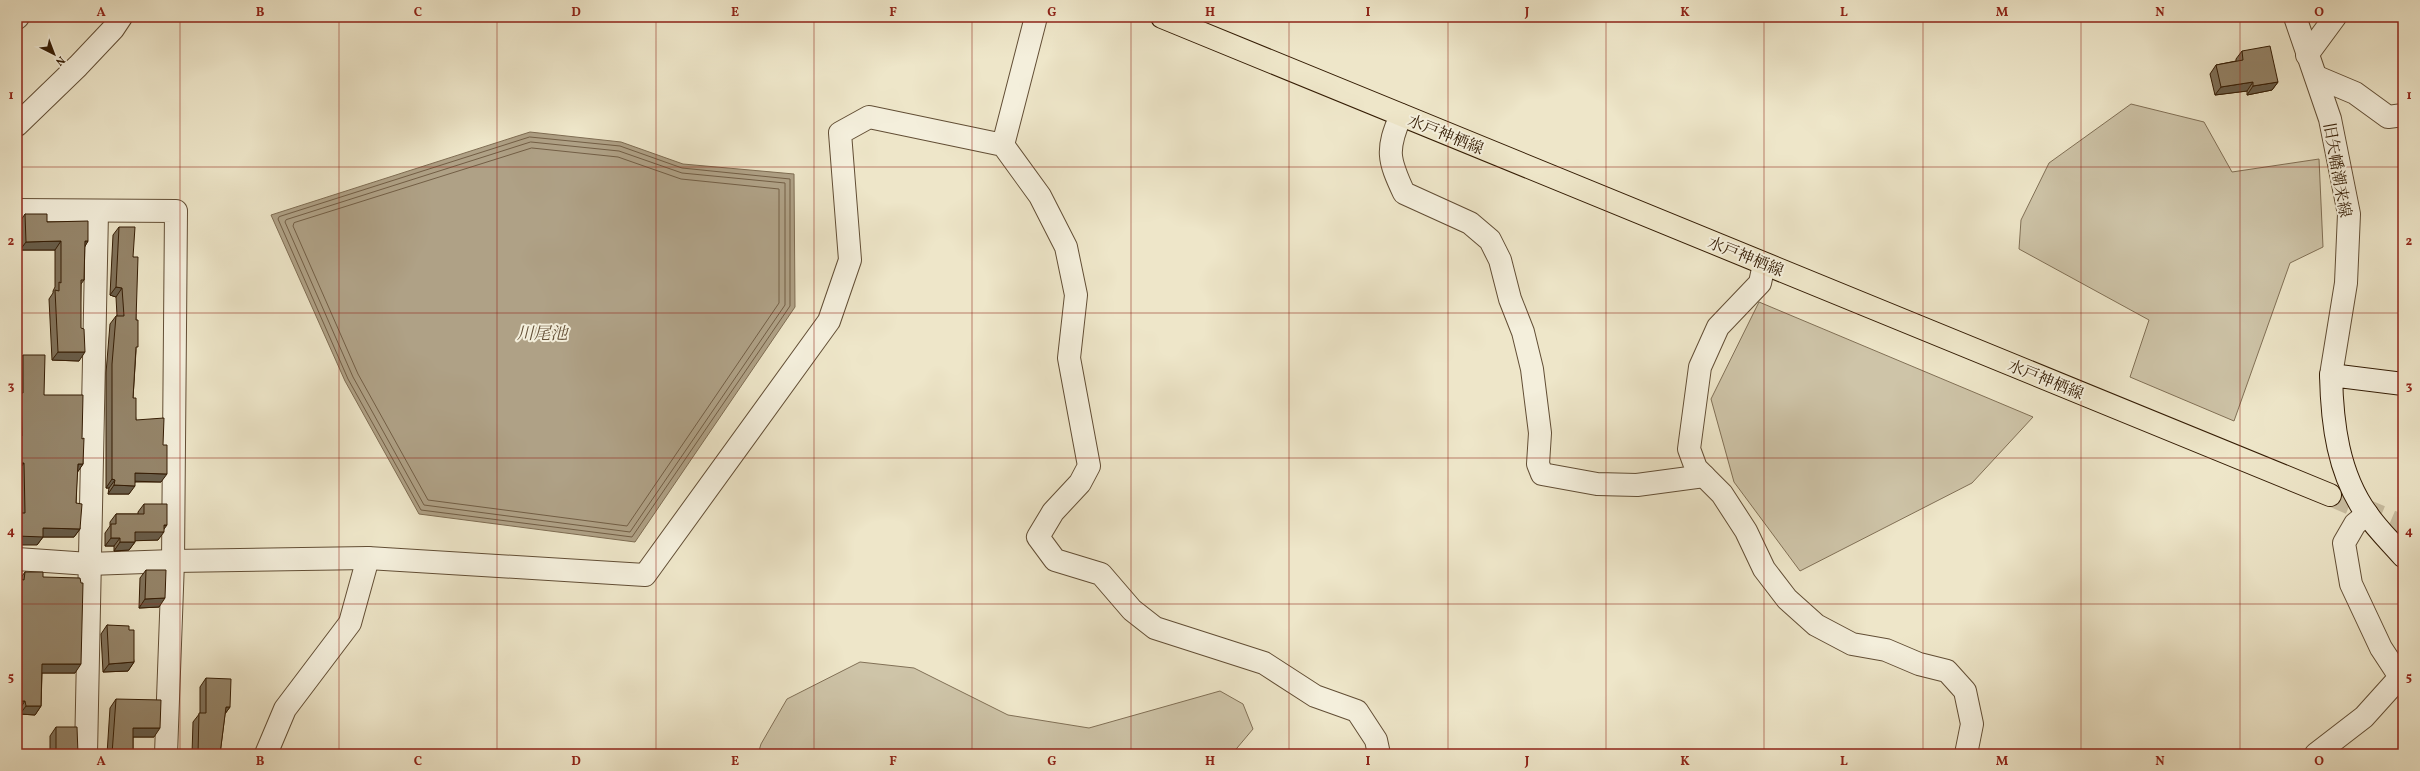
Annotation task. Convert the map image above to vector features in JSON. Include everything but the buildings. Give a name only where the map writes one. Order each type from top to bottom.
[{"type":"main road","name":"水戸神栖線","points":[[1162,17],[2330,495]]},
{"type":"street","points":[[17,125],[78,66],[113,29],[121,17]]},
{"type":"street","points":[[1003,145],[1036,17]]},
{"type":"street","name":"旧矢幡潮来線","points":[[2295,17],[2307,55],[2317,77],[2330,119],[2348,214],[2346,283],[2331,375],[2335,433],[2352,488],[2367,514],[2403,556]]},
{"type":"street","points":[[2307,55],[2335,17]]},
{"type":"street","points":[[2317,77],[2355,93],[2388,117],[2403,115]]},
{"type":"street","points":[[1401,115],[1394,133],[1389,153],[1404,193],[1470,223],[1490,240],[1500,260],[1510,299],[1523,332],[1532,369],[1540,433],[1538,464],[1542,474],[1597,484],[1637,485],[1704,476]]},
{"type":"street","points":[[17,559],[89,564],[172,560],[368,558],[645,575],[829,321],[850,260],[840,133],[869,117],[1003,145],[1040,196],[1062,240],[1076,295],[1069,358],[1089,466],[1080,483],[1053,512],[1038,537],[1055,560],[1101,574],[1132,610],[1155,628],[1264,664],[1315,696],[1357,711],[1376,740],[1379,754]]},
{"type":"street","points":[[17,210],[97,212],[176,211],[172,560],[166,754]]},
{"type":"street","points":[[86,754],[97,212]]},
{"type":"street","points":[[1764,264],[1760,283],[1718,328],[1700,367],[1689,449],[1696,468],[1722,494],[1746,531],[1764,569],[1787,599],[1816,625],[1852,644],[1886,650],[1919,664],[1947,672],[1965,690],[1972,724],[1966,754]]},
{"type":"street","points":[[2331,375],[2403,384]]},
{"type":"street","points":[[2316,754],[2364,717],[2401,677],[2381,648],[2351,584],[2344,543],[2355,524],[2367,514]]},
{"type":"street","points":[[266,754],[285,709],[350,623],[368,558]]},
{"type":"shaded area","points":[[2131,104],[2204,122],[2232,172],[2319,159],[2323,247],[2290,263],[2234,421],[2130,377],[2149,320],[2019,249],[2021,220],[2049,163]]},
{"type":"shaded area","points":[[1759,302],[2033,417],[1972,483],[1800,571],[1734,482],[1711,399]]},
{"type":"shaded area","points":[[860,662],[914,668],[1008,715],[1089,728],[1220,691],[1243,704],[1253,729],[1232,754],[758,754],[761,744],[787,699]]},
{"type":"water","name":"川尾池","points":[[530,132],[621,142],[683,164],[794,174],[795,307],[635,542],[419,514],[345,381],[271,215]]},
{"type":"tunnel","points":[[2330,495],[2403,526]]}]
